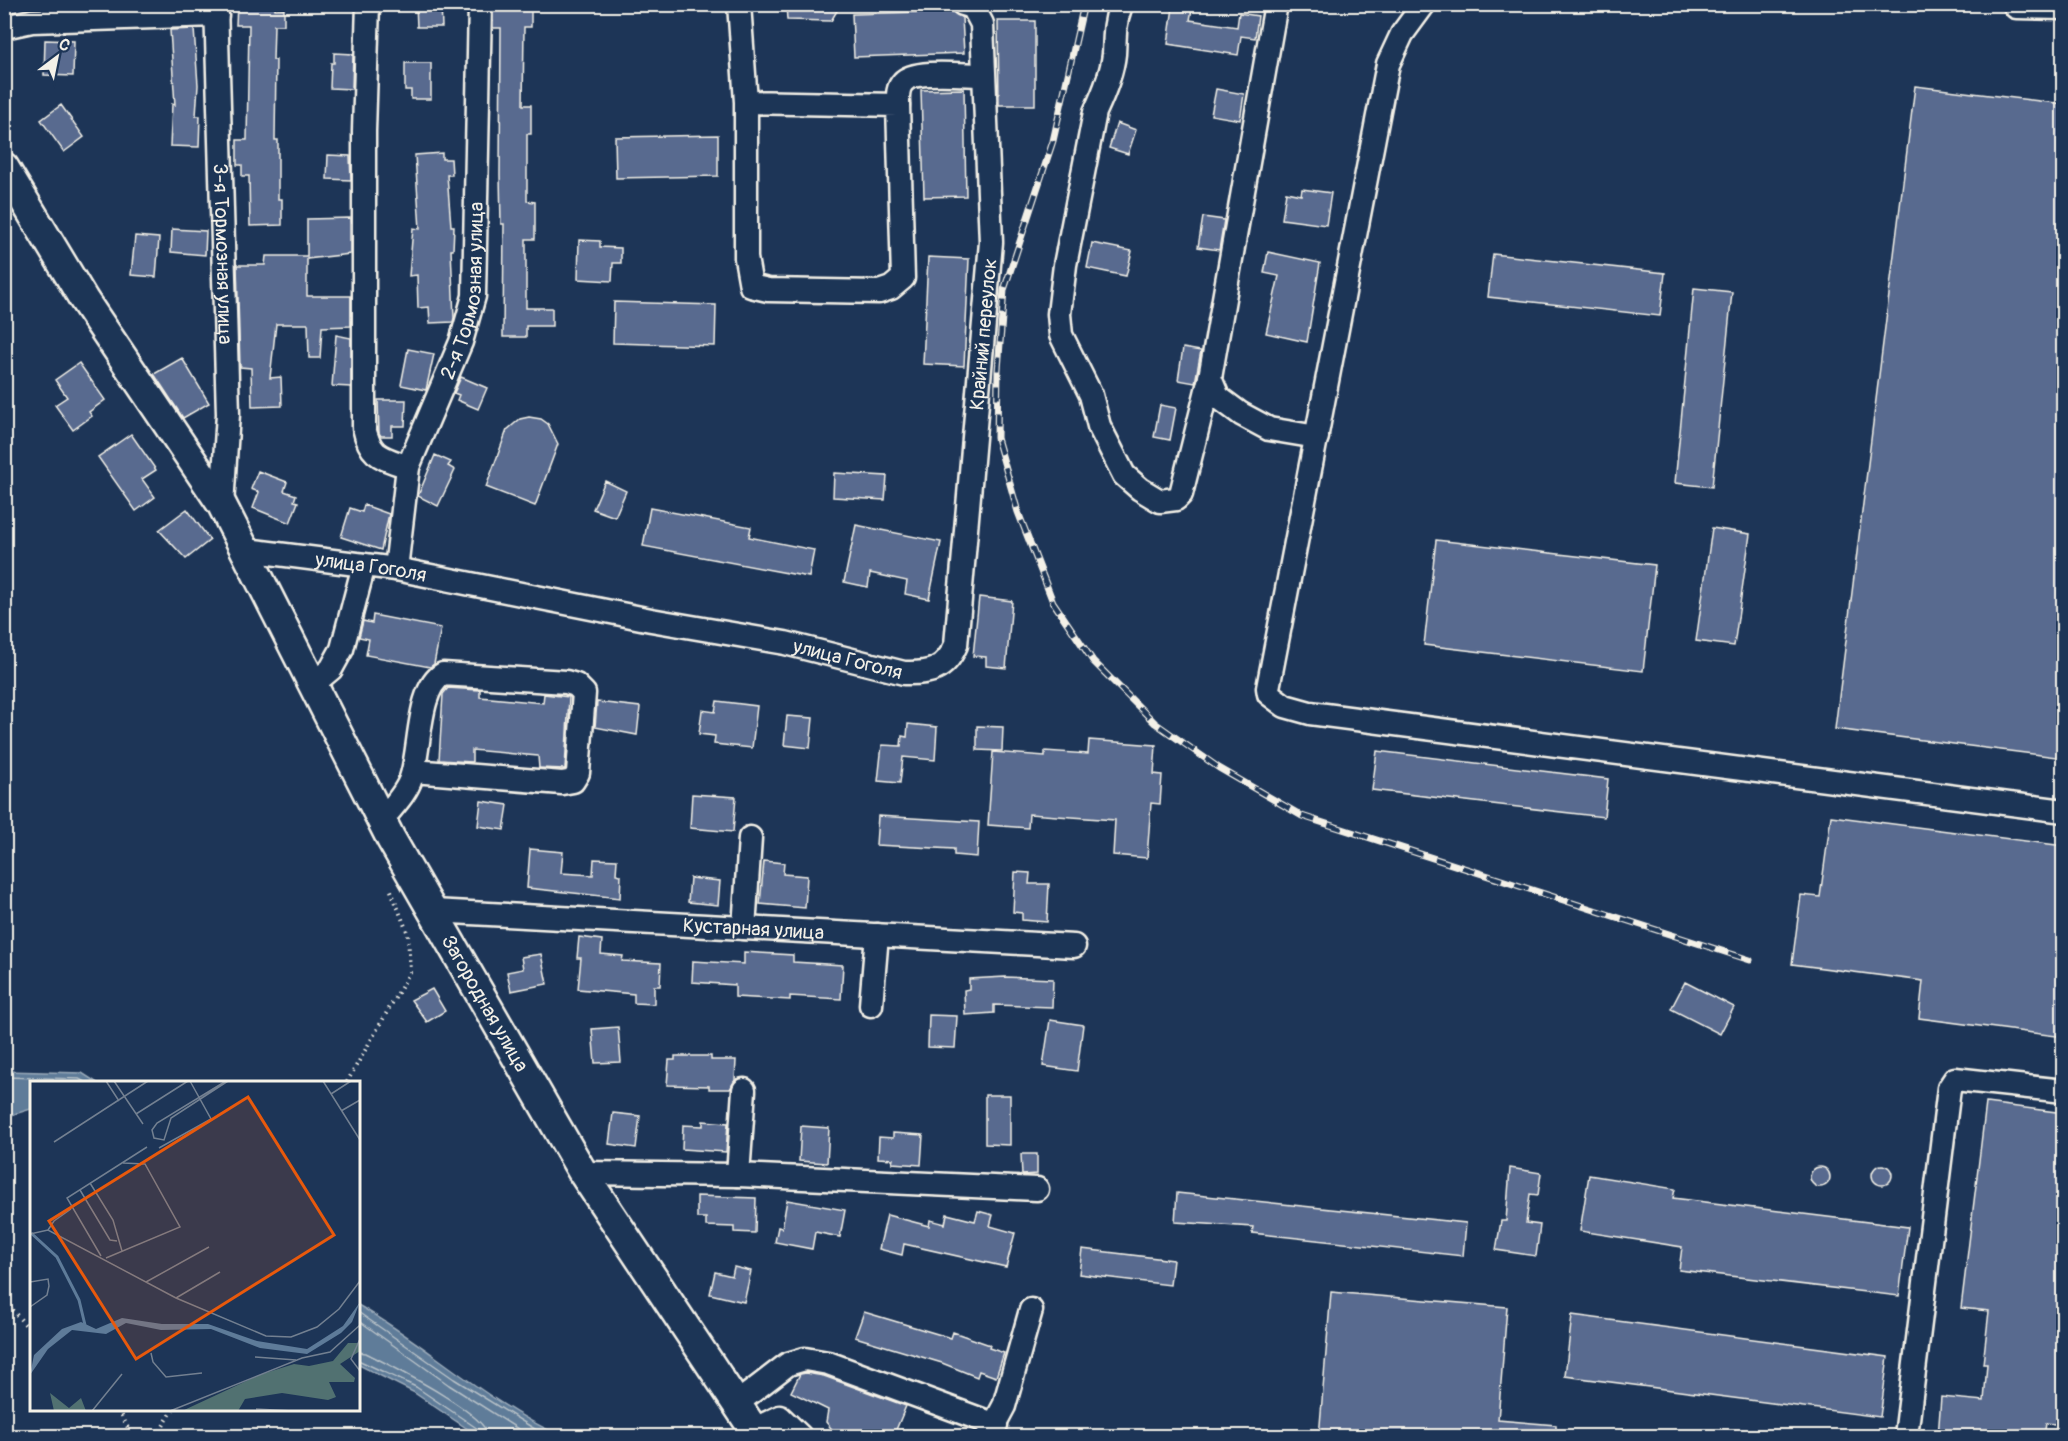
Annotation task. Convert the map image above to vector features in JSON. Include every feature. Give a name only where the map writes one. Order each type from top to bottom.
[{"type":"main road","points":[[4,167],[84,300],[222,505],[246,550]]},
{"type":"main road","name":"Загородная улица","points":[[246,550],[382,820],[583,1173],[756,1433]]},
{"type":"street","points":[[368,4],[364,131],[364,427],[368,444],[376,454],[408,467]]},
{"type":"street","name":"2-я Тормозная улица","points":[[396,569],[408,467],[461,342],[474,296],[480,4]]},
{"type":"street","points":[[739,4],[746,102],[746,258],[752,286],[768,290],[879,292],[891,288],[903,278],[898,91],[903,82],[914,75],[982,75]]},
{"type":"street","name":"Крайний переулок","points":[[938,668],[950,659],[956,645],[991,242],[982,75],[982,24],[978,13],[972,7],[963,4]]},
{"type":"street","points":[[1120,8],[1113,33],[1114,55],[1105,90],[1095,112],[1067,254],[1059,314],[1061,335],[1091,395],[1099,426],[1124,475],[1140,489],[1160,501],[1176,499],[1181,494],[1210,378],[1276,4]]},
{"type":"street","points":[[1424,4],[1402,34],[1388,64],[1268,688],[1269,694],[1285,706],[1310,713],[2064,811]]},
{"type":"street","points":[[2014,4],[2016,7],[2064,9]]},
{"type":"street","points":[[4,27],[32,21],[216,10]]},
{"type":"street","name":"3-я Тормозная улица","points":[[216,10],[228,414],[222,505]]},
{"type":"street","points":[[746,102],[898,105]]},
{"type":"street","points":[[1210,378],[1218,397],[1241,414],[1269,429],[1317,437]]},
{"type":"street","name":"улица Гоголя","points":[[246,550],[396,569],[651,620],[784,643],[904,673],[924,674],[938,668]]},
{"type":"street","points":[[312,685],[331,669],[342,649],[364,566]]},
{"type":"street","points":[[382,820],[401,796],[413,771],[427,693],[433,680],[443,674],[566,682],[576,685],[584,693],[578,773],[573,781],[562,783],[413,771]]},
{"type":"street","points":[[744,928],[750,838]]},
{"type":"street","name":"Кустарная улица","points":[[433,911],[1074,946]]},
{"type":"street","points":[[872,1005],[877,935]]},
{"type":"street","points":[[1906,1437],[1949,1088],[1955,1079],[2064,1091]]},
{"type":"street","points":[[738,1175],[744,1090]]},
{"type":"street","points":[[583,1173],[738,1175],[1036,1189]]},
{"type":"street","points":[[736,1404],[788,1364],[805,1359],[828,1363],[992,1431],[1004,1406],[1031,1310]]},
{"type":"street","points":[[756,1433],[780,1417],[800,1437]]},
{"type":"path","points":[[348,1081],[410,972],[408,934],[385,877]]},
{"type":"path","points":[[4,1301],[30,1330]]},
{"type":"path","points":[[119,1411],[132,1437]]},
{"type":"path","points":[[157,1437],[171,1411]]},
{"type":"water","points":[[5,1071],[82,1073],[94,1081],[30,1081],[30,1109],[5,1117]]},
{"type":"water","points":[[360,1306],[483,1391],[534,1423],[561,1436],[478,1436],[413,1392],[360,1366]]},
{"type":"building","points":[[237,4],[275,4],[275,9],[284,9],[284,25],[274,25],[273,60],[276,60],[275,140],[278,140],[278,199],[282,199],[282,225],[250,226],[249,176],[242,176],[242,165],[237,165],[237,140],[247,140],[249,25],[236,25]]},
{"type":"building","points":[[416,4],[441,4],[442,27],[417,27]]},
{"type":"building","points":[[500,4],[531,6],[531,27],[524,27],[523,105],[531,105],[531,134],[527,134],[527,201],[535,202],[535,239],[526,239],[526,308],[552,308],[552,326],[526,326],[526,337],[503,337],[504,224],[501,224],[500,175],[501,28],[493,28],[493,6]]},
{"type":"building","points":[[786,4],[841,4],[831,21],[787,20]]},
{"type":"building","points":[[1173,7],[1192,9],[1190,20],[1237,27],[1239,13],[1258,16],[1255,38],[1241,36],[1238,55],[1168,44]]},
{"type":"building","points":[[952,11],[962,18],[964,53],[854,57],[852,14]]},
{"type":"building","points":[[998,21],[1035,21],[1035,105],[999,105]]},
{"type":"building","points":[[194,29],[198,85],[196,116],[200,116],[199,147],[170,146],[172,104],[175,105],[170,30]]},
{"type":"building","points":[[45,40],[74,41],[73,76],[44,75]]},
{"type":"building","points":[[334,53],[353,54],[352,89],[330,88],[331,63],[334,63]]},
{"type":"building","points":[[405,63],[431,63],[431,99],[411,99],[411,90],[405,90]]},
{"type":"building","points":[[1915,86],[2064,104],[2064,758],[1835,729]]},
{"type":"building","points":[[964,89],[966,196],[924,197],[921,90]]},
{"type":"building","points":[[1216,89],[1244,94],[1240,120],[1211,115]]},
{"type":"building","points":[[61,105],[84,137],[64,152],[41,120]]},
{"type":"building","points":[[1117,123],[1136,130],[1128,154],[1109,148]]},
{"type":"building","points":[[718,135],[718,176],[616,178],[615,137]]},
{"type":"building","points":[[442,153],[442,159],[451,159],[452,175],[447,175],[451,226],[454,226],[453,250],[451,250],[454,318],[453,322],[430,323],[429,307],[418,308],[417,275],[409,276],[413,228],[420,229],[415,155]]},
{"type":"building","points":[[328,155],[350,156],[351,180],[327,179]]},
{"type":"building","points":[[1302,189],[1331,193],[1326,225],[1282,219],[1286,192],[1301,195]]},
{"type":"building","points":[[1203,217],[1224,220],[1219,250],[1198,247]]},
{"type":"building","points":[[350,218],[350,254],[307,259],[307,296],[351,296],[351,326],[322,327],[320,358],[309,358],[308,324],[276,324],[270,378],[281,377],[282,406],[252,407],[251,368],[240,367],[237,265],[265,265],[266,256],[307,256],[307,219]]},
{"type":"building","points":[[172,229],[206,231],[205,255],[171,252]]},
{"type":"building","points":[[135,236],[159,238],[156,277],[131,275]]},
{"type":"building","points":[[579,240],[600,241],[600,247],[621,248],[621,263],[613,263],[612,281],[578,279]]},
{"type":"building","points":[[1092,243],[1132,251],[1126,276],[1087,268]]},
{"type":"building","points":[[1268,252],[1320,263],[1307,342],[1266,333],[1279,276],[1264,273]]},
{"type":"building","points":[[1493,254],[1665,273],[1660,316],[1488,297]]},
{"type":"building","points":[[928,257],[969,259],[964,366],[923,364]]},
{"type":"building","points":[[1694,288],[1732,292],[1712,487],[1675,483]]},
{"type":"building","points":[[614,302],[716,305],[715,346],[613,343]]},
{"type":"building","points":[[336,335],[351,338],[351,387],[332,386]]},
{"type":"building","points":[[1183,348],[1201,351],[1195,383],[1178,380]]},
{"type":"building","points":[[408,349],[434,354],[426,390],[401,385]]},
{"type":"building","points":[[182,358],[209,403],[183,418],[154,374]]},
{"type":"building","points":[[79,363],[105,400],[89,412],[92,416],[73,430],[55,405],[67,397],[55,380]]},
{"type":"building","points":[[461,377],[487,388],[478,409],[457,400],[459,395],[454,393]]},
{"type":"building","points":[[378,400],[406,400],[405,426],[392,426],[392,436],[381,436],[379,433]]},
{"type":"building","points":[[1160,405],[1176,408],[1170,440],[1154,437]]},
{"type":"building","points":[[529,417],[541,419],[548,424],[558,444],[535,506],[486,487],[507,430],[520,419]]},
{"type":"building","points":[[131,434],[156,470],[142,479],[155,497],[136,511],[98,457]]},
{"type":"building","points":[[435,455],[451,462],[448,466],[455,470],[438,506],[418,496]]},
{"type":"building","points":[[258,471],[287,482],[284,491],[296,495],[294,501],[298,502],[290,523],[253,508],[259,492],[251,489]]},
{"type":"building","points":[[834,473],[887,476],[885,500],[833,497]]},
{"type":"building","points":[[605,481],[626,491],[615,517],[593,509]]},
{"type":"building","points":[[364,505],[389,514],[381,550],[341,537],[350,508],[362,512]]},
{"type":"building","points":[[650,508],[751,527],[749,537],[814,550],[809,577],[643,546]]},
{"type":"building","points":[[187,509],[210,540],[186,559],[159,530]]},
{"type":"building","points":[[856,525],[941,542],[929,599],[905,594],[907,581],[870,573],[868,587],[844,582]]},
{"type":"building","points":[[1712,528],[1750,534],[1734,646],[1696,641]]},
{"type":"building","points":[[1436,540],[1655,565],[1643,671],[1424,645]]},
{"type":"building","points":[[979,597],[1012,601],[1006,668],[986,666],[986,657],[973,656]]},
{"type":"building","points":[[373,615],[441,628],[434,664],[430,667],[366,655],[369,639],[359,637],[363,621],[372,623]]},
{"type":"building","points":[[448,688],[480,690],[480,697],[543,703],[544,694],[569,697],[565,769],[539,768],[538,756],[472,750],[472,762],[439,760],[443,694]]},
{"type":"building","points":[[717,701],[757,706],[752,748],[714,744],[715,736],[699,734],[702,710],[715,712]]},
{"type":"building","points":[[597,702],[640,707],[637,735],[595,727]]},
{"type":"building","points":[[787,716],[813,718],[810,748],[784,745]]},
{"type":"building","points":[[908,724],[937,727],[935,760],[903,757],[900,783],[878,781],[882,745],[901,746],[902,736],[907,737]]},
{"type":"building","points":[[977,726],[1003,727],[1002,751],[977,750]]},
{"type":"building","points":[[1089,740],[1156,745],[1154,774],[1162,775],[1160,804],[1151,803],[1147,858],[1113,855],[1115,820],[1029,814],[1028,828],[988,825],[993,752],[1045,756],[1045,751],[1088,754]]},
{"type":"building","points":[[1377,751],[1608,779],[1604,817],[1372,790]]},
{"type":"building","points":[[692,794],[736,797],[733,832],[690,828]]},
{"type":"building","points":[[481,801],[508,805],[504,830],[478,826]]},
{"type":"building","points":[[878,816],[979,822],[977,857],[954,855],[954,849],[876,845]]},
{"type":"building","points":[[1831,816],[2064,846],[2064,1037],[1919,1018],[1923,981],[1792,964],[1801,895],[1820,897]]},
{"type":"building","points":[[530,849],[563,852],[561,873],[593,875],[594,859],[617,860],[616,874],[621,875],[620,898],[527,888]]},
{"type":"building","points":[[764,861],[784,863],[783,874],[807,876],[805,908],[760,904]]},
{"type":"building","points":[[1015,872],[1030,873],[1029,884],[1049,884],[1047,922],[1022,920],[1022,913],[1013,912]]},
{"type":"building","points":[[690,878],[720,881],[718,905],[688,902]]},
{"type":"building","points":[[579,937],[602,940],[601,954],[623,956],[622,961],[661,963],[660,986],[654,986],[654,1004],[634,1003],[634,994],[578,989],[581,958],[577,958]]},
{"type":"building","points":[[744,952],[793,955],[793,962],[843,965],[841,999],[790,996],[790,1000],[735,997],[735,985],[692,982],[693,961],[744,964]]},
{"type":"building","points":[[541,954],[547,984],[511,991],[507,972],[523,969],[521,957]]},
{"type":"building","points":[[1005,977],[1053,979],[1052,1007],[994,1005],[994,1013],[965,1015],[964,990],[969,989],[969,979]]},
{"type":"building","points":[[1685,982],[1734,1007],[1720,1034],[1671,1009]]},
{"type":"building","points":[[432,989],[445,1011],[427,1022],[411,1000]]},
{"type":"building","points":[[929,1015],[957,1016],[955,1048],[928,1047]]},
{"type":"building","points":[[1050,1020],[1083,1025],[1077,1071],[1043,1066]]},
{"type":"building","points":[[618,1027],[621,1062],[595,1063],[592,1029]]},
{"type":"building","points":[[675,1056],[711,1056],[711,1060],[736,1060],[735,1080],[730,1089],[667,1085],[669,1060],[675,1060]]},
{"type":"building","points":[[985,1095],[1010,1095],[1010,1145],[985,1144]]},
{"type":"building","points":[[1986,1103],[2064,1113],[2064,1425],[2046,1423],[2044,1437],[1938,1437],[1941,1397],[1984,1401],[1987,1364],[1983,1364],[1989,1311],[1961,1308]]},
{"type":"building","points":[[613,1113],[640,1116],[636,1148],[609,1144]]},
{"type":"building","points":[[703,1121],[728,1123],[726,1152],[682,1149],[683,1125],[703,1126]]},
{"type":"building","points":[[801,1126],[829,1128],[827,1163],[799,1161]]},
{"type":"building","points":[[893,1133],[923,1135],[921,1165],[892,1163],[893,1159],[878,1158],[879,1137],[893,1138]]},
{"type":"building","points":[[1021,1154],[1037,1154],[1037,1174],[1022,1175]]},
{"type":"building","points":[[1882,1165],[1889,1168],[1892,1175],[1889,1182],[1882,1185],[1875,1182],[1872,1175],[1875,1168]]},
{"type":"building","points":[[1820,1167],[1827,1170],[1830,1177],[1827,1184],[1820,1187],[1813,1184],[1810,1177],[1813,1170]]},
{"type":"building","points":[[1510,1168],[1541,1173],[1538,1195],[1530,1194],[1526,1223],[1540,1225],[1536,1256],[1496,1250],[1501,1221],[1506,1221]]},
{"type":"building","points":[[1589,1175],[1675,1189],[1673,1198],[1908,1227],[1899,1296],[1679,1270],[1682,1247],[1580,1231]]},
{"type":"building","points":[[1177,1193],[1466,1223],[1463,1256],[1252,1233],[1253,1227],[1175,1222]]},
{"type":"building","points":[[697,1196],[756,1198],[755,1233],[734,1232],[734,1227],[706,1226],[706,1218],[697,1218]]},
{"type":"building","points":[[787,1200],[845,1210],[840,1237],[815,1232],[812,1249],[775,1242],[778,1227],[782,1228]]},
{"type":"building","points":[[978,1211],[993,1215],[990,1226],[1015,1233],[1006,1267],[904,1244],[902,1255],[879,1249],[887,1215],[929,1226],[930,1220],[945,1224],[947,1214],[975,1221]]},
{"type":"building","points":[[1082,1249],[1173,1260],[1170,1285],[1079,1274]]},
{"type":"building","points":[[734,1267],[751,1271],[744,1302],[710,1294],[715,1272],[732,1276]]},
{"type":"building","points":[[1331,1292],[1507,1307],[1498,1420],[1556,1425],[1556,1437],[1319,1437]]},
{"type":"building","points":[[864,1312],[951,1338],[953,1332],[990,1345],[989,1348],[1004,1353],[996,1377],[979,1371],[977,1377],[942,1363],[855,1337]]},
{"type":"building","points":[[1572,1315],[1888,1357],[1880,1417],[1565,1376]]},
{"type":"building","points":[[800,1374],[824,1376],[906,1406],[893,1437],[843,1437],[834,1432],[826,1422],[828,1410],[791,1392]]},
{"type":"railway","points":[[1084,4],[1053,141],[1004,290],[998,370],[997,438],[1018,512],[1053,602],[1093,661],[1155,723],[1219,768],[1302,816],[1750,960]]}]
